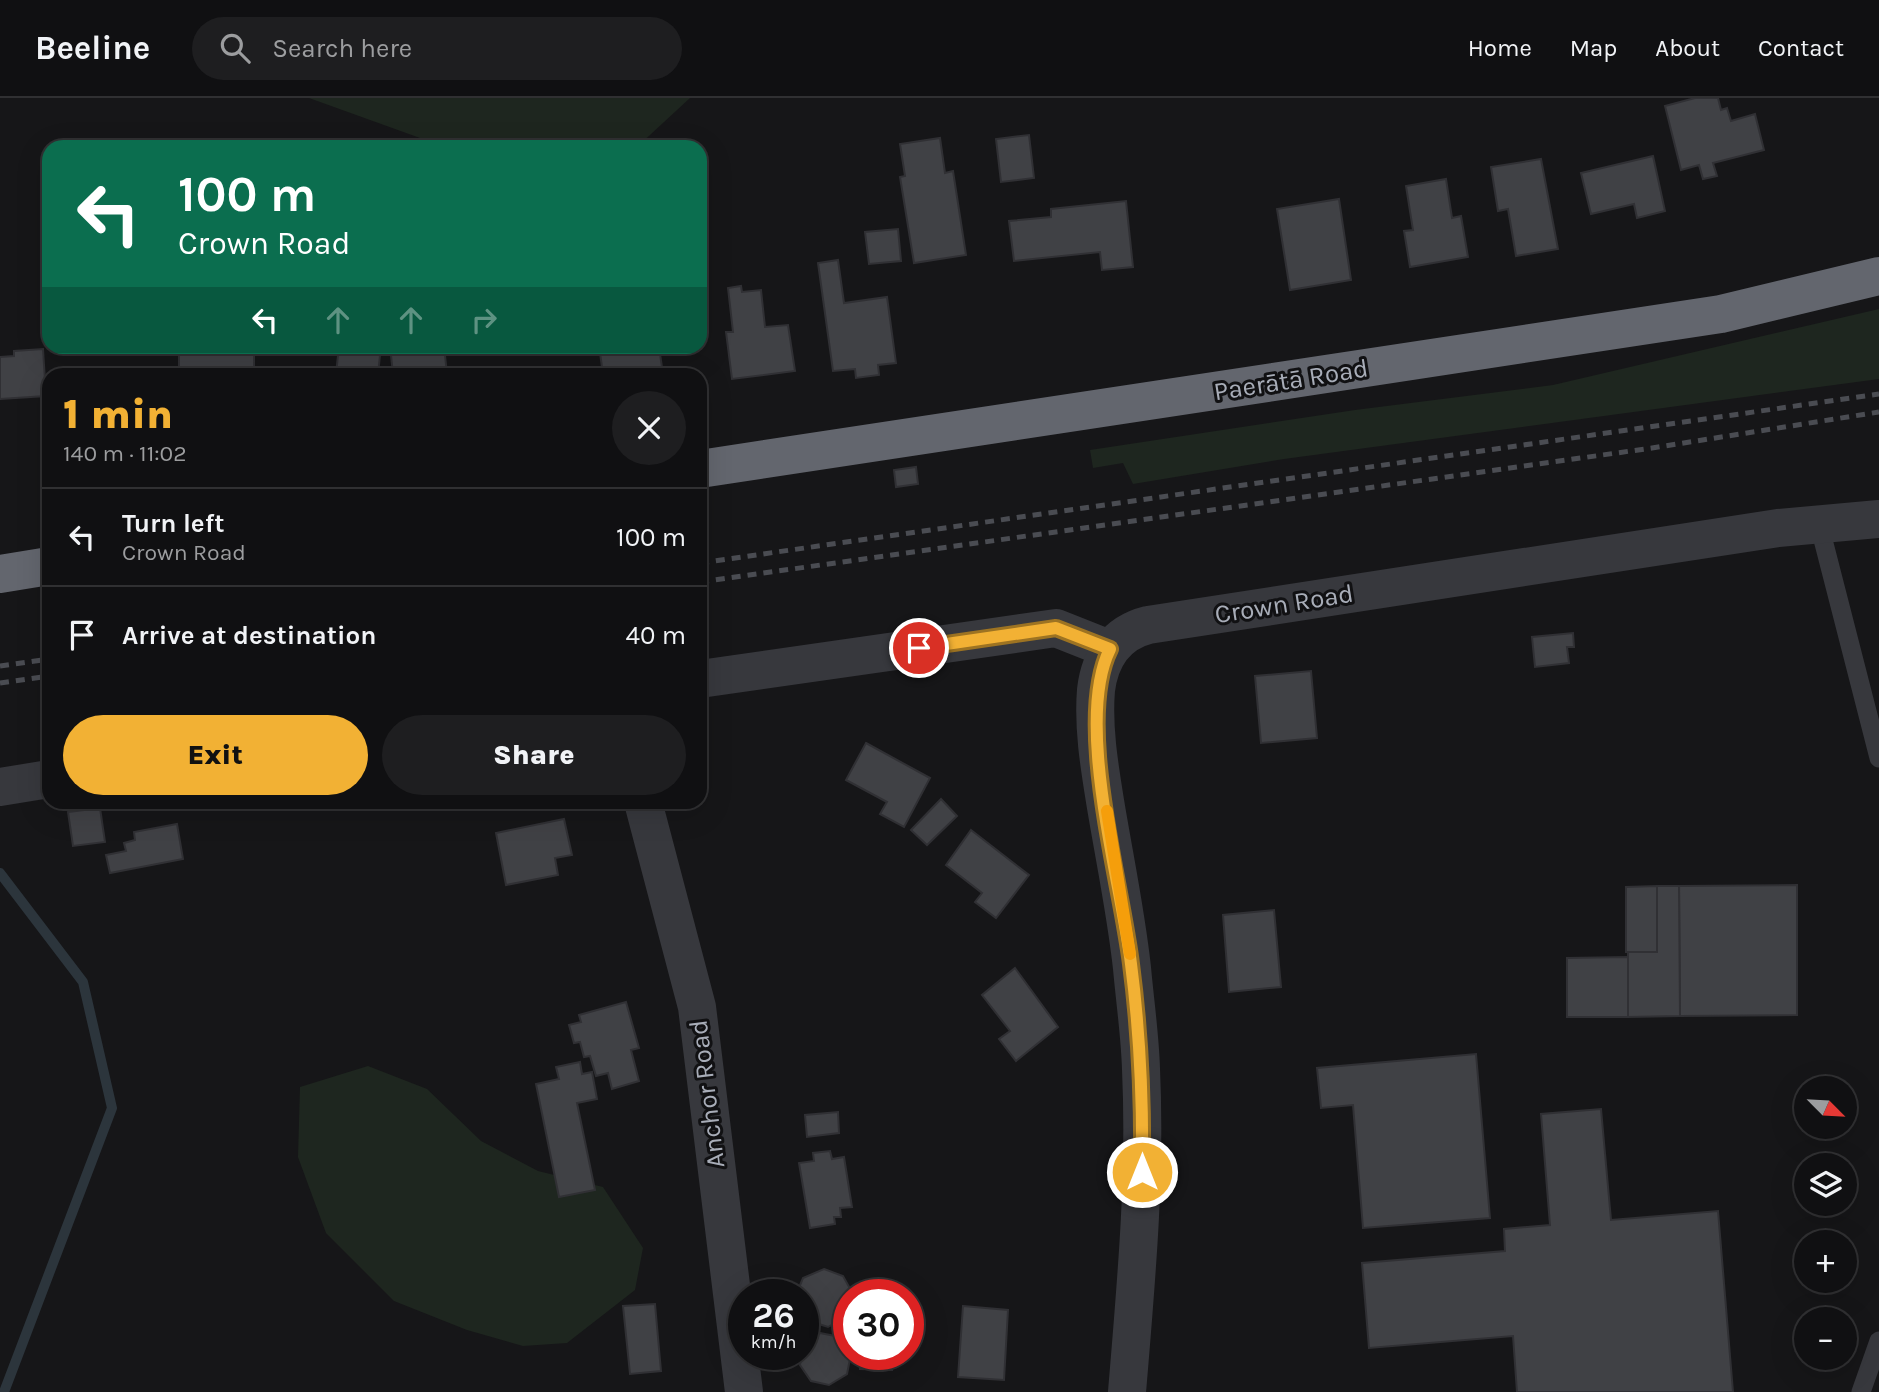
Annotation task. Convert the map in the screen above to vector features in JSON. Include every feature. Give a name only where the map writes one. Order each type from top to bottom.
[{"type":"highway","name":"Paerātā Road","points":[[707,469],[1721,314],[1879,276]]},
{"type":"highway","points":[[0,573],[42,567]]},
{"type":"street","name":"Crown Road","points":[[1110,649],[1134,628],[1148,625],[1819,524],[1879,519]]},
{"type":"street","points":[[707,678],[1056,628],[1110,649],[1101,666],[1095,720],[1098,759],[1131,964],[1141,1067],[1141,1219],[1128,1392]]},
{"type":"street","points":[[0,787],[42,780]]},
{"type":"street","name":"Anchor Road","points":[[645,809],[697,1007],[744,1392]]},
{"type":"lane","points":[[1819,524],[1879,758]]},
{"type":"lane","points":[[1861,1392],[1879,1341]]},
{"type":"shaded area","points":[[309,98],[690,98],[645,140],[426,140]]},
{"type":"shaded area","points":[[1879,309],[1879,379],[1284,459],[1133,484],[1123,463],[1093,468],[1090,450],[1355,410],[1553,385]]},
{"type":"shaded area","points":[[368,1066],[427,1089],[481,1141],[538,1171],[603,1187],[643,1248],[635,1290],[567,1343],[523,1346],[467,1330],[394,1301],[326,1233],[298,1157],[300,1087]]},
{"type":"building","points":[[1695,98],[1718,98],[1721,110],[1727,108],[1731,121],[1755,114],[1764,150],[1713,163],[1717,176],[1703,179],[1699,165],[1681,170],[1665,106]]},
{"type":"building","points":[[1029,135],[1034,178],[1001,182],[996,139]]},
{"type":"building","points":[[940,138],[945,173],[953,171],[966,255],[914,263],[900,177],[905,176],[900,144]]},
{"type":"building","points":[[1653,156],[1665,211],[1637,218],[1634,204],[1591,214],[1581,173]]},
{"type":"building","points":[[1541,159],[1558,249],[1516,256],[1508,209],[1498,211],[1491,167]]},
{"type":"building","points":[[1446,179],[1452,218],[1461,216],[1468,257],[1410,267],[1404,231],[1413,230],[1406,186]]},
{"type":"building","points":[[1339,199],[1351,280],[1290,290],[1277,209]]},
{"type":"building","points":[[1126,201],[1133,267],[1102,270],[1100,252],[1014,261],[1009,221],[1051,217],[1051,209]]},
{"type":"building","points":[[898,229],[901,261],[869,264],[865,232]]},
{"type":"building","points":[[838,260],[844,303],[887,297],[896,363],[878,365],[879,375],[856,378],[855,369],[833,371],[818,263]]},
{"type":"building","points":[[741,286],[742,292],[761,290],[765,327],[788,325],[795,371],[732,379],[726,332],[733,332],[728,288]]},
{"type":"building","points":[[42,349],[44,368],[42,368],[42,396],[0,399],[0,357],[14,356],[14,351]]},
{"type":"building","points":[[179,354],[254,354],[254,368],[179,368]]},
{"type":"building","points":[[338,354],[380,354],[379,368],[337,368]]},
{"type":"building","points":[[391,354],[445,354],[446,368],[392,368]]},
{"type":"building","points":[[600,354],[660,354],[662,368],[602,368]]},
{"type":"building","points":[[916,467],[918,484],[896,487],[894,470]]},
{"type":"building","points":[[1573,633],[1574,647],[1567,647],[1569,663],[1535,667],[1532,637]]},
{"type":"building","points":[[1311,671],[1317,738],[1261,743],[1255,676]]},
{"type":"building","points":[[866,743],[930,778],[904,827],[880,814],[887,802],[846,780]]},
{"type":"building","points":[[941,799],[957,816],[927,845],[911,830]]},
{"type":"building","points":[[100,809],[105,842],[73,846],[68,812]]},
{"type":"building","points":[[564,819],[572,855],[555,858],[558,875],[506,885],[496,833]]},
{"type":"building","points":[[177,824],[183,859],[110,873],[106,855],[126,851],[124,843],[135,840],[134,832]]},
{"type":"building","points":[[971,830],[1029,875],[996,918],[975,902],[982,893],[946,865]]},
{"type":"building","points":[[1797,885],[1797,1015],[1680,1016],[1679,886]]},
{"type":"building","points":[[1657,886],[1679,886],[1680,1016],[1628,1017],[1628,952],[1657,952]]},
{"type":"building","points":[[1657,886],[1657,952],[1626,952],[1626,887]]},
{"type":"building","points":[[1274,910],[1281,987],[1229,992],[1223,915]]},
{"type":"building","points":[[1628,957],[1628,1017],[1567,1017],[1567,958]]},
{"type":"building","points":[[1015,968],[1058,1027],[1016,1061],[999,1039],[1010,1031],[982,995]]},
{"type":"building","points":[[626,1002],[639,1048],[631,1050],[639,1081],[612,1089],[608,1073],[596,1076],[590,1056],[584,1057],[580,1042],[574,1043],[569,1025],[581,1022],[579,1015]]},
{"type":"building","points":[[1476,1054],[1490,1218],[1363,1228],[1353,1105],[1321,1108],[1317,1068]]},
{"type":"building","points":[[580,1062],[582,1074],[592,1072],[597,1099],[577,1103],[595,1190],[559,1197],[536,1084],[559,1079],[556,1067]]},
{"type":"building","points":[[1601,1109],[1611,1220],[1718,1211],[1733,1392],[1517,1392],[1513,1336],[1369,1348],[1362,1263],[1505,1251],[1504,1229],[1550,1225],[1541,1114]]},
{"type":"building","points":[[838,1112],[839,1133],[807,1137],[805,1115]]},
{"type":"building","points":[[830,1151],[832,1159],[844,1157],[852,1207],[840,1208],[841,1217],[834,1217],[835,1224],[810,1228],[799,1163],[814,1161],[813,1153]]},
{"type":"building","points":[[824,1269],[843,1276],[845,1279],[833,1279],[833,1324],[828,1327],[819,1324],[819,1279],[803,1278]]},
{"type":"building","points":[[655,1304],[661,1371],[630,1374],[623,1306]]},
{"type":"building","points":[[963,1306],[1008,1310],[1004,1380],[958,1377]]},
{"type":"building","points":[[819,1334],[833,1336],[833,1370],[848,1370],[847,1374],[829,1385],[811,1381],[803,1370],[819,1370]]},
{"type":"waterway","points":[[0,873],[83,982],[112,1108],[4,1392]]},
{"type":"railway","points":[[707,562],[1879,394]]},
{"type":"railway","points":[[707,581],[1652,448],[1879,412]]},
{"type":"railway","points":[[0,666],[42,660]]},
{"type":"railway","points":[[0,683],[42,677]]},
{"type":"slow traffic","points":[[1107,811],[1130,954]]},
{"type":"route","points":[[919,648],[1056,628],[1110,649],[1101,666],[1095,720],[1098,759],[1131,964],[1141,1067],[1142,1172]]}]
